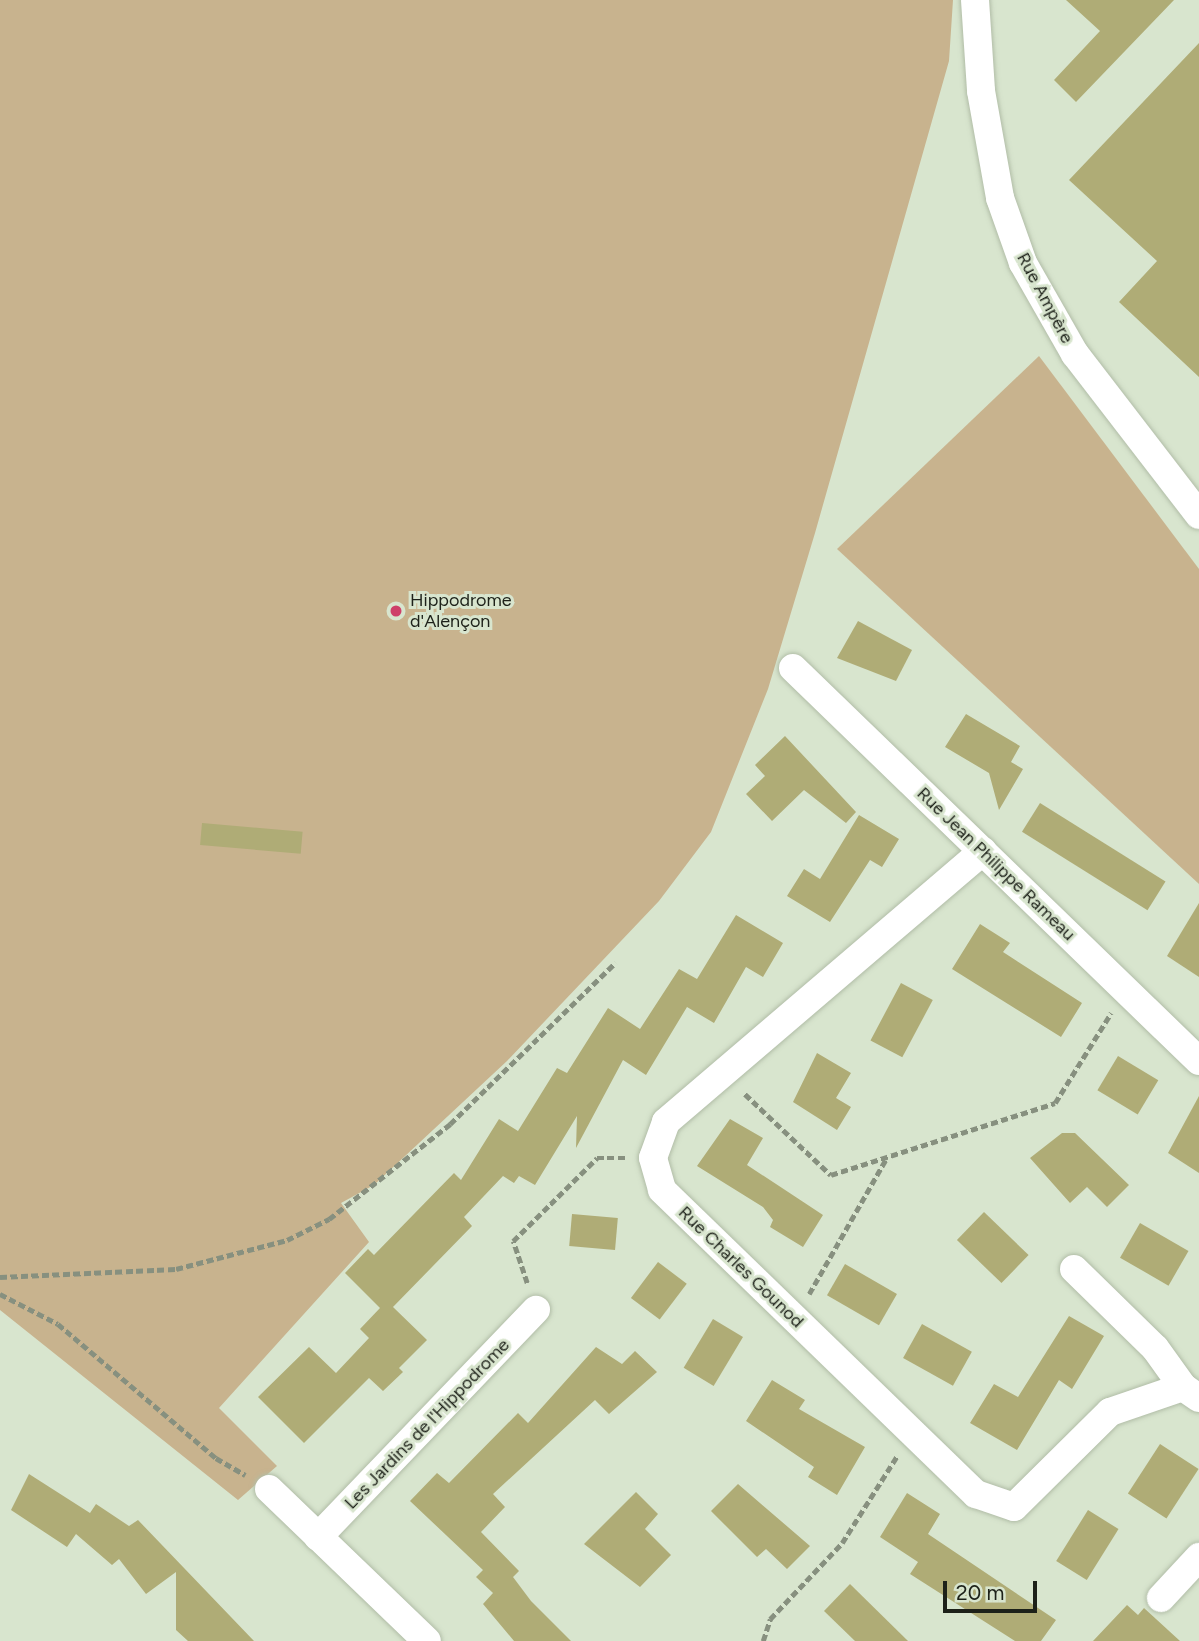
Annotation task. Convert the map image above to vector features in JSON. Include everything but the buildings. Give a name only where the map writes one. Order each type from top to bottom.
[{"type":"street","name":"Rue Ampère","points":[[975,0],[981,91],[1000,198],[1023,263],[1075,354],[1199,515]]},
{"type":"street","name":"Rue Jean Philippe Rameau","points":[[793,668],[1199,1061]]},
{"type":"street","points":[[653,1158],[666,1122],[982,851]]},
{"type":"street","name":"Rue Charles Gounod","points":[[653,1158],[662,1190],[976,1494],[1014,1507],[1110,1412],[1191,1393]]},
{"type":"street","points":[[1074,1269],[1155,1348],[1191,1393]]},
{"type":"street","name":"Les Jardins de l'Hippodrome","points":[[318,1537],[536,1310]]},
{"type":"street","points":[[269,1489],[427,1641]]},
{"type":"street","points":[[1161,1598],[1199,1557]]},
{"type":"path","points":[[0,1277],[176,1269],[287,1240],[329,1219],[450,1124],[615,963]]},
{"type":"path","points":[[723,1073],[831,1175],[1055,1104],[1126,989]]},
{"type":"path","points":[[536,1310],[513,1241],[597,1158],[653,1158]]},
{"type":"path","points":[[795,1319],[886,1158]]},
{"type":"path","points":[[0,1294],[58,1324],[216,1458],[269,1489]]},
{"type":"path","points":[[763,1641],[770,1619],[842,1543],[912,1432]]},
{"type":"shaded area","name":"Hippodrome d'Alençon","points":[[0,0],[953,0],[949,61],[815,533],[768,689],[711,832],[659,901],[507,1061],[374,1185],[341,1203],[369,1242],[219,1408],[277,1466],[238,1500],[0,1310]]},
{"type":"shaded area","points":[[1039,356],[1199,569],[1199,884],[837,549]]},
{"type":"place","name":"Hippodrome d'Alençon","points":[[396,611]]}]
